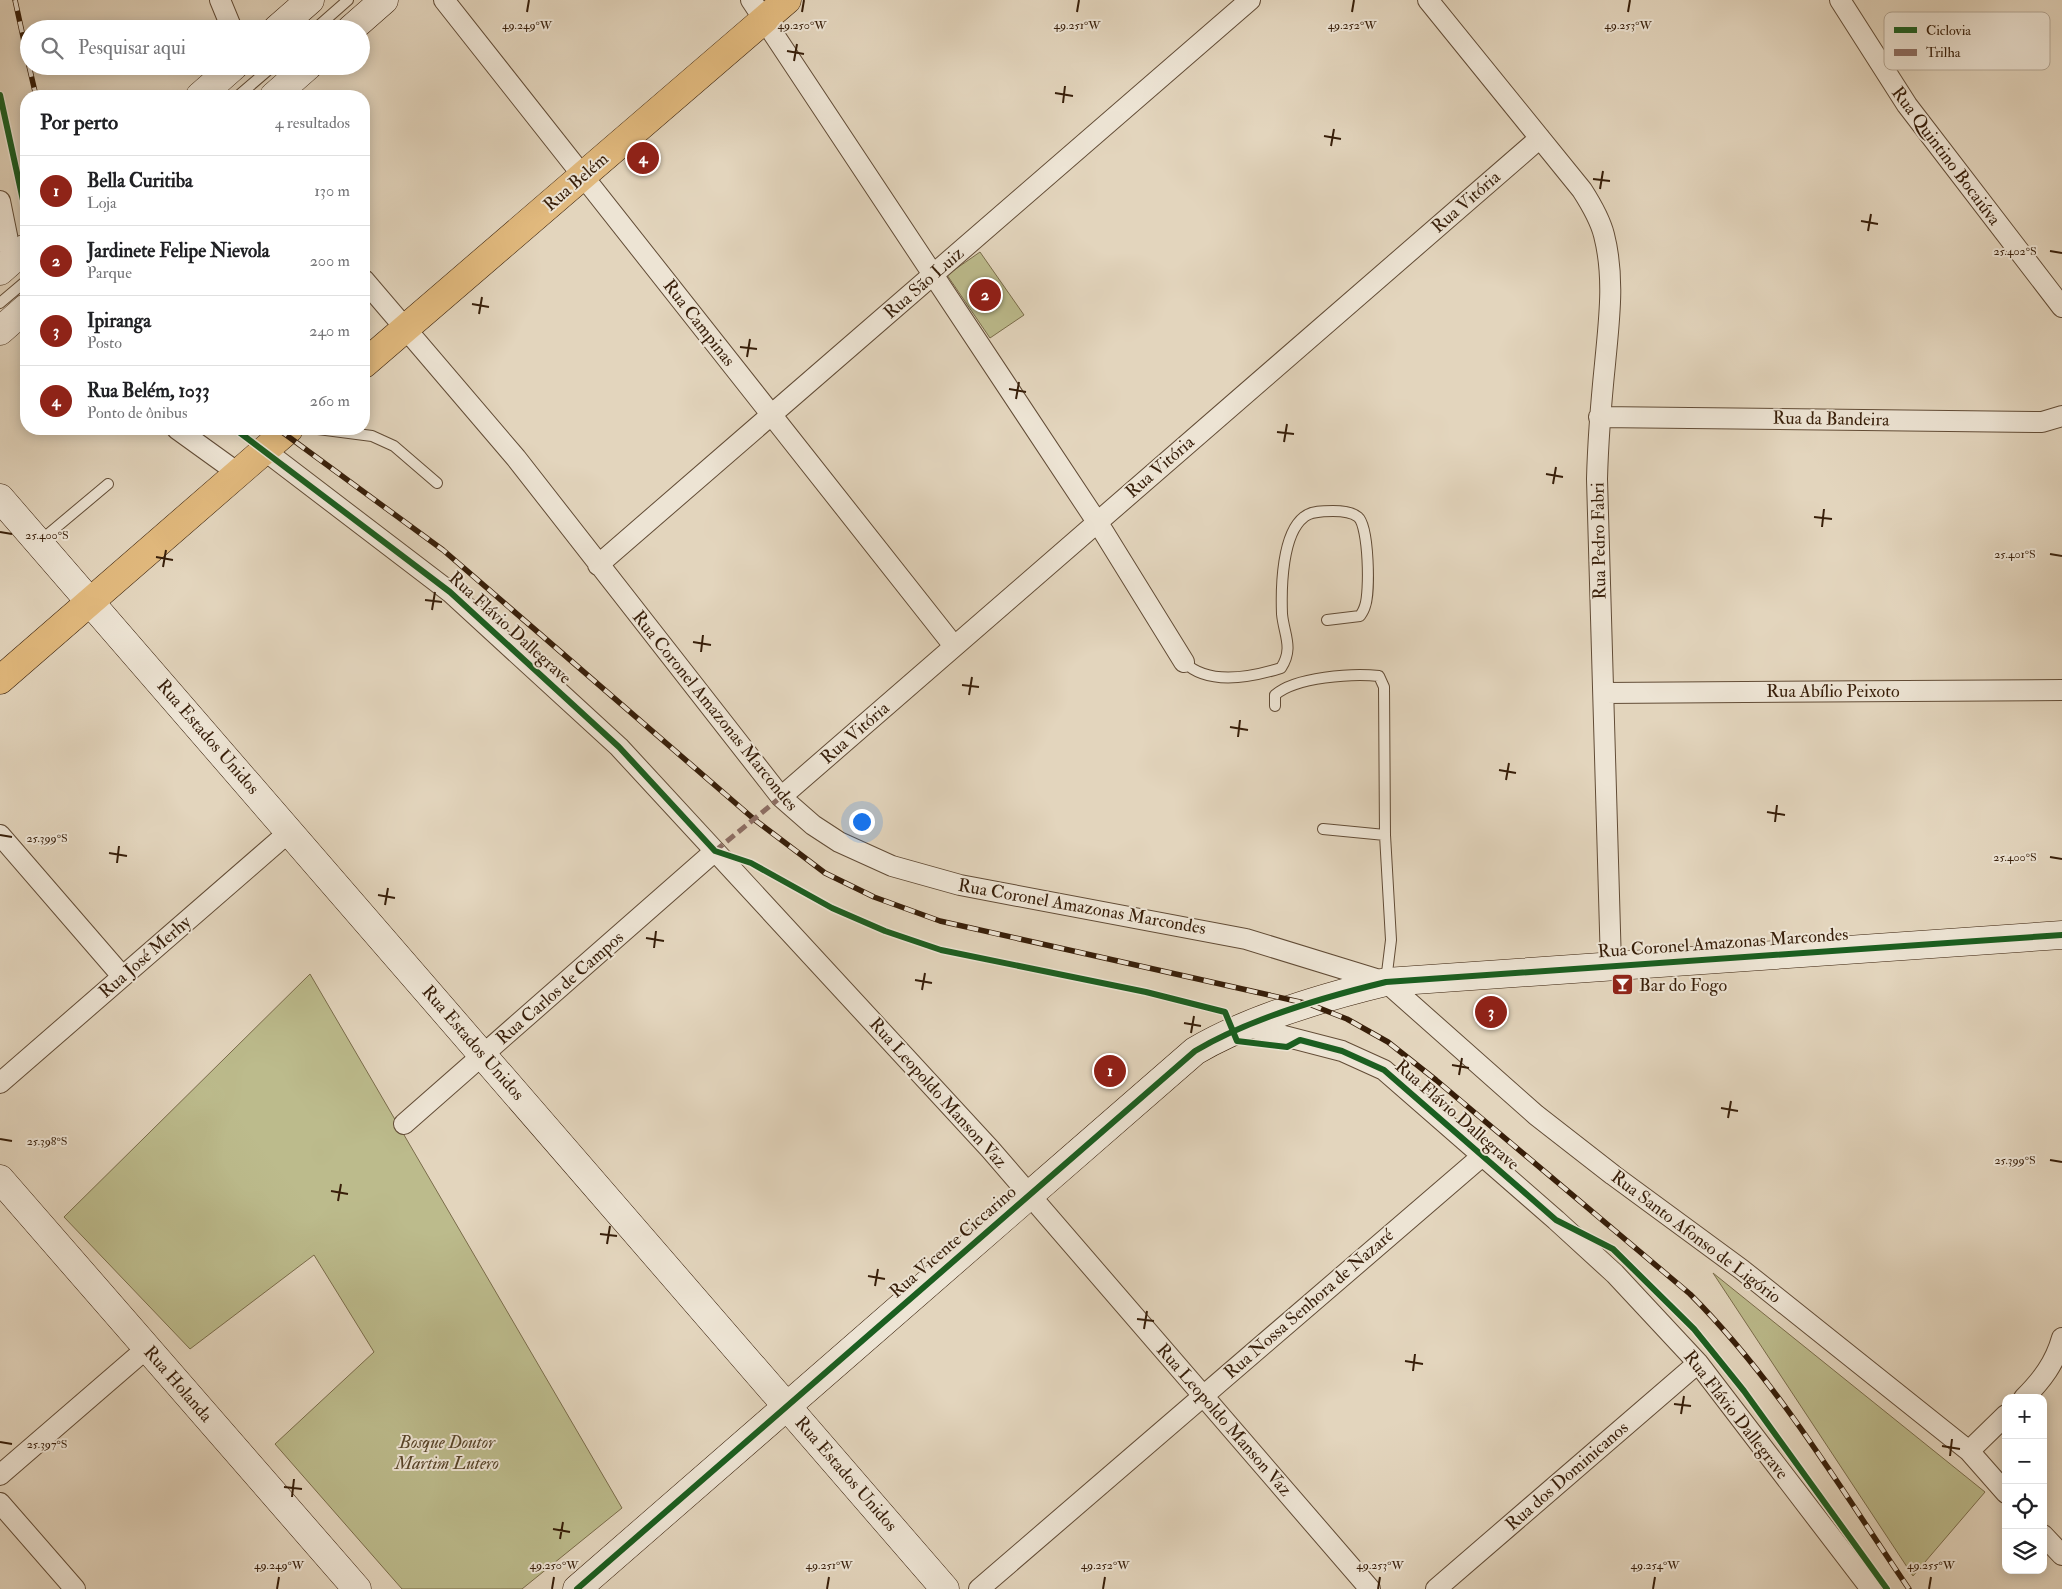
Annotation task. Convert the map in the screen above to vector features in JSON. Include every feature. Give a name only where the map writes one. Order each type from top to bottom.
[{"type":"main road","points":[[287,20],[310,0]]},
{"type":"main road","points":[[361,20],[384,0]]},
{"type":"main road","name":"Rua Belém","points":[[370,357],[583,176],[757,10],[787,0]]},
{"type":"main road","points":[[207,90],[224,75]]},
{"type":"main road","points":[[281,90],[298,75]]},
{"type":"main road","points":[[0,680],[279,437]]},
{"type":"main road","name":"Rua Estados Unidos","points":[[0,498],[945,1589]]},
{"type":"main road","name":"Rua Coronel Amazonas Marcondes","points":[[1386,982],[2062,935]]},
{"type":"main road","name":"Rua Vicente Ciccarino","points":[[578,1589],[1194,1051],[1245,1026],[1347,991],[1386,982]]},
{"type":"main road","name":"Rua Holanda","points":[[0,1180],[357,1589]]},
{"type":"street","points":[[220,0],[228,20]]},
{"type":"street","name":"Rua Campinas","points":[[444,0],[954,646]]},
{"type":"street","name":"Rua São Luiz","points":[[598,565],[1250,0]]},
{"type":"street","name":"Rua Pedro Fabri","points":[[1428,0],[1582,190],[1596,213],[1604,233],[1611,277],[1600,417],[1598,509],[1610,965]]},
{"type":"street","name":"Rua Quintino Bocaiúva","points":[[1840,0],[1884,69]]},
{"type":"street","points":[[757,10],[1097,522],[1184,662]]},
{"type":"street","name":"Rua Quintino Bocaiúva","points":[[1885,70],[1907,105],[2062,306]]},
{"type":"street","name":"Rua Vitória","points":[[781,797],[1540,138]]},
{"type":"street","points":[[0,200],[16,265]]},
{"type":"street","name":"Rua Coronel Amazonas Marcondes","points":[[370,287],[516,458],[781,797],[812,825],[865,856],[906,871],[1004,894],[1238,937],[1386,982]]},
{"type":"street","name":"Rua da Bandeira","points":[[1600,417],[2042,422],[2062,416]]},
{"type":"street","points":[[185,435],[238,473]]},
{"type":"street","name":"Rua Flávio Dallegrave","points":[[279,437],[619,747],[715,852]]},
{"type":"street","name":"Rua Abílio Peixoto","points":[[1604,693],[2062,690]]},
{"type":"street","name":"Rua José Merhy","points":[[0,1082],[289,832]]},
{"type":"street","points":[[0,835],[122,976]]},
{"type":"street","name":"Rua Carlos de Campos","points":[[404,1124],[715,852]]},
{"type":"street","name":"Rua Leopoldo Manson Vaz","points":[[715,852],[990,1149],[1370,1589]]},
{"type":"street","name":"Rua Santo Afonso de Ligório","points":[[1386,982],[1572,1144],[1741,1269],[1969,1451],[2002,1488]]},
{"type":"street","name":"Rua Flávio Dallegrave","points":[[1245,1026],[1342,1051],[1384,1070],[1615,1274],[1698,1363],[1871,1589]]},
{"type":"street","name":"Rua Nossa Senhora de Nazaré","points":[[979,1589],[1481,1157]]},
{"type":"street","points":[[2028,1394],[2043,1378],[2054,1361],[2062,1338]]},
{"type":"street","points":[[0,1475],[147,1348]]},
{"type":"street","name":"Rua dos Dominicanos","points":[[1436,1589],[1698,1363]]},
{"type":"street","points":[[1969,1451],[2002,1419]]},
{"type":"street","points":[[0,1503],[75,1589]]},
{"type":"street","points":[[2047,1539],[2062,1555]]},
{"type":"lane","points":[[326,20],[348,0]]},
{"type":"lane","points":[[245,90],[262,75]]},
{"type":"lane","points":[[14,315],[16,265]]},
{"type":"lane","points":[[364,435],[372,436],[394,446],[437,483]]},
{"type":"lane","points":[[38,542],[108,484]]},
{"type":"lane","points":[[1184,662],[1193,671],[1205,676],[1263,674],[1281,668],[1288,657],[1282,614],[1284,571],[1289,536],[1296,523],[1306,515],[1324,510],[1343,512],[1358,517],[1365,527],[1367,567],[1366,605],[1360,616],[1327,620]]},
{"type":"lane","points":[[1275,706],[1276,695],[1284,688],[1300,681],[1368,675],[1379,676],[1384,686],[1385,835],[1391,940],[1386,982]]},
{"type":"lane","points":[[1323,830],[1385,835]]},
{"type":"green space","points":[[980,252],[1024,315],[990,338],[947,275]]},
{"type":"green space","name":"Bosque Doutor Martim Lutero","points":[[310,974],[622,1508],[522,1589],[402,1589],[275,1444],[374,1352],[314,1255],[190,1349],[64,1217]]},
{"type":"green space","points":[[1713,1273],[1985,1492],[1913,1576]]},
{"type":"railway","points":[[15,0],[20,23]]},
{"type":"railway","points":[[31,75],[35,90]]},
{"type":"railway","points":[[286,435],[443,550],[755,820],[825,873],[874,897],[940,921],[1309,1004],[1347,1019],[1388,1042],[1436,1080],[1690,1294],[1722,1328],[1779,1399],[1909,1589]]},
{"type":"marked path","points":[[715,851],[781,797]]},
{"type":"cycle path","points":[[0,95],[20,187]]},
{"type":"cycle path","points":[[243,435],[450,592],[619,747],[715,851],[751,863],[832,908],[885,931],[941,950],[1146,992],[1225,1012],[1237,1041],[1287,1047],[1300,1040],[1342,1051],[1384,1070],[1556,1220],[1613,1249],[1694,1329],[1744,1391],[1887,1589]]},
{"type":"cycle path","points":[[577,1589],[1195,1051],[1216,1039],[1288,1010],[1386,982],[2062,935]]},
{"type":"place","name":"Rua Belém, 1033","points":[[643,158]]},
{"type":"place","name":"Jardinete Felipe Nievola","points":[[985,295]]},
{"type":"place","name":"Bar do Fogo","points":[[1623,985]]},
{"type":"place","name":"Ipiranga","points":[[1491,1012]]},
{"type":"place","name":"Bella Curitiba","points":[[1110,1071]]}]
